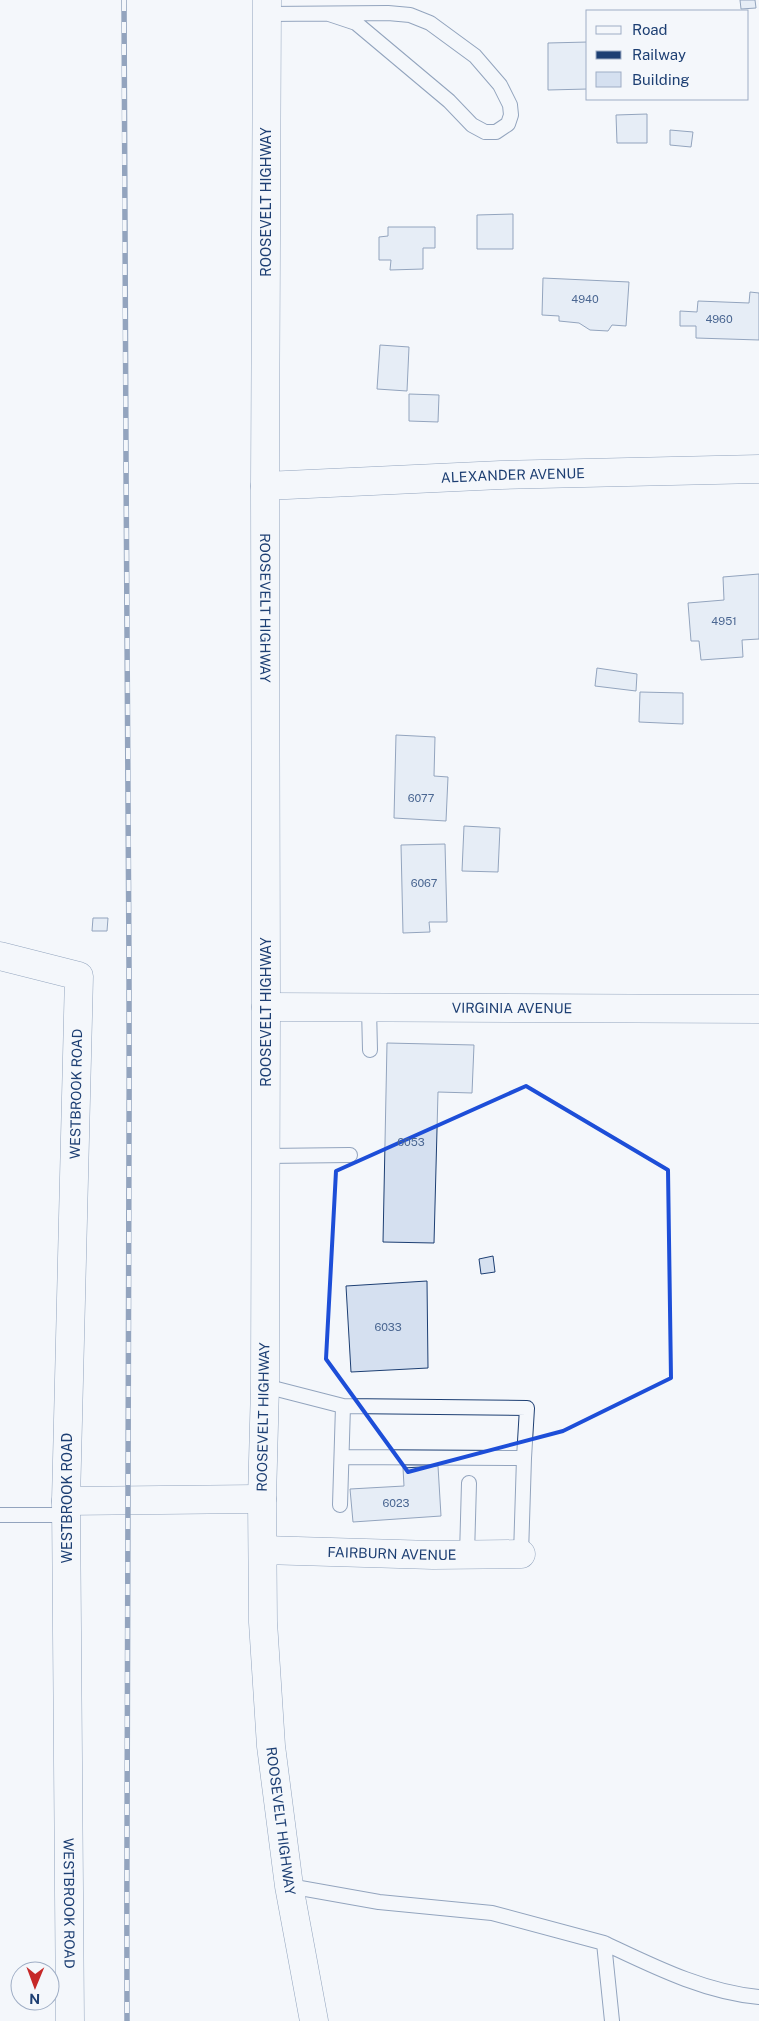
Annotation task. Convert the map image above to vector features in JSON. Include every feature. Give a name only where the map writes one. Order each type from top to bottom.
[{"type":"street","name":"ROOSEVELT HIGHWAY","points":[[267,7],[265,486],[266,1156],[265,1386],[262,1499],[263,1622],[271,1746],[289,1886],[314,2021]]},
{"type":"street","name":"ALEXANDER AVENUE","points":[[265,486],[501,475],[759,469]]},
{"type":"street","name":"WESTBROOK ROAD","points":[[0,956],[79,976],[66,1508],[70,2021]]},
{"type":"street","name":"VIRGINIA AVENUE","points":[[266,1007],[759,1009]]},
{"type":"street","points":[[66,1508],[262,1499]]},
{"type":"street","name":"FAIRBURN AVENUE","points":[[263,1550],[467,1555],[521,1554]]},
{"type":"lane","points":[[267,7],[330,14],[388,13],[410,15],[430,24],[475,56],[500,85],[510,105],[511,115],[508,124],[496,132],[485,132],[472,125],[449,101],[356,23],[330,14]]},
{"type":"lane","points":[[369,1008],[370,1050]]},
{"type":"lane","points":[[266,1156],[350,1155]]},
{"type":"lane","points":[[265,1386],[343,1406],[527,1408],[521,1554]]},
{"type":"lane","points":[[340,1505],[343,1406]]},
{"type":"lane","points":[[342,1457],[524,1458]]},
{"type":"lane","points":[[467,1555],[469,1483]]},
{"type":"lane","points":[[0,1515],[66,1508]]},
{"type":"lane","points":[[289,1886],[379,1902],[492,1913],[604,1942],[668,1973],[739,1995],[759,1997]]},
{"type":"lane","points":[[604,1942],[612,2021]]},
{"type":"highlighted area","points":[[526,1086],[668,1170],[671,1378],[563,1431],[408,1472],[326,1359],[336,1171]]},
{"type":"building","points":[[740,0],[755,0],[756,8],[741,9]]},
{"type":"building","points":[[586,42],[586,89],[548,90],[548,43]]},
{"type":"building","points":[[647,114],[647,143],[617,143],[616,115]]},
{"type":"building","points":[[670,130],[693,132],[691,147],[670,145]]},
{"type":"building","points":[[513,214],[513,249],[477,249],[477,215]]},
{"type":"building","points":[[388,227],[435,227],[435,248],[423,248],[423,269],[390,270],[391,260],[379,260],[379,237],[388,236]]},
{"type":"building","points":[[543,278],[629,282],[626,326],[612,325],[608,331],[590,330],[579,323],[559,321],[559,316],[542,315]]},
{"type":"building","points":[[750,292],[759,293],[759,340],[696,338],[696,326],[680,326],[680,311],[697,312],[698,301],[749,303]]},
{"type":"building","points":[[380,345],[409,347],[407,391],[377,389]]},
{"type":"building","points":[[409,394],[439,395],[438,422],[409,421]]},
{"type":"building","points":[[759,574],[759,639],[742,640],[743,657],[701,660],[699,641],[691,641],[688,603],[724,600],[723,577]]},
{"type":"building","points":[[597,668],[637,674],[636,691],[595,686]]},
{"type":"building","points":[[640,692],[683,693],[683,724],[639,722]]},
{"type":"building","points":[[396,735],[435,737],[434,776],[448,777],[446,821],[394,818]]},
{"type":"building","points":[[464,826],[500,828],[498,872],[462,871]]},
{"type":"building","points":[[445,844],[447,922],[429,922],[430,932],[403,933],[401,845]]},
{"type":"building","points":[[93,918],[108,918],[107,931],[92,931]]},
{"type":"building","points":[[387,1043],[474,1045],[472,1093],[438,1092],[434,1243],[383,1242]]},
{"type":"building","points":[[493,1256],[495,1272],[481,1274],[479,1259]]},
{"type":"building","points":[[427,1281],[428,1368],[351,1372],[346,1286]]},
{"type":"building","points":[[438,1466],[441,1516],[353,1522],[350,1489],[404,1486],[403,1468]]},
{"type":"railway","points":[[124,0],[129,965],[127,2021]]}]
